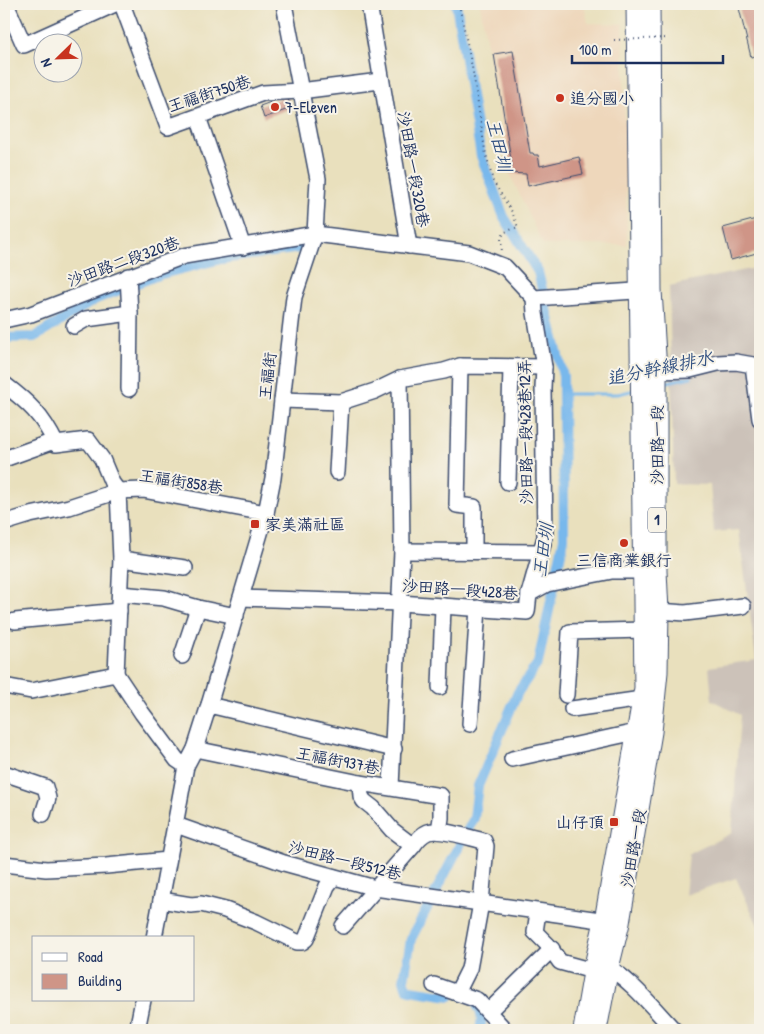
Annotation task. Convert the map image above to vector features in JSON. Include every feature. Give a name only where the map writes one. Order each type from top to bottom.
[{"type":"main road","name":"沙田路一段","points":[[583,1030],[612,922],[652,732],[658,672],[659,611],[650,571],[643,83],[636,4]]},
{"type":"main road","name":"沙田路一段","points":[[643,83],[650,4]]},
{"type":"main road","name":"沙田路一段","points":[[612,922],[636,732],[644,688],[643,630],[650,571],[657,371],[646,290]]},
{"type":"main road","name":"沙田路一段","points":[[597,1030],[599,966]]},
{"type":"street","points":[[6,4],[24,45],[116,4]]},
{"type":"street","name":"王福街750巷","points":[[122,4],[168,127],[263,93],[300,91],[380,81]]},
{"type":"street","name":"王福街","points":[[195,749],[266,513],[273,478],[294,297],[315,234],[318,179],[284,4]]},
{"type":"street","name":"沙田路一段320巷","points":[[315,234],[409,246],[380,81],[369,4]]},
{"type":"street","points":[[198,117],[243,247]]},
{"type":"street","name":"沙田路二段320巷","points":[[4,320],[31,314],[184,256],[315,234]]},
{"type":"street","points":[[409,246],[469,253],[505,267],[534,298],[646,290]]},
{"type":"street","points":[[128,276],[130,314],[129,389]]},
{"type":"street","name":"沙田路一段428巷12弄","points":[[529,594],[545,537],[544,367],[534,298]]},
{"type":"street","points":[[74,326],[86,319],[130,314]]},
{"type":"street","points":[[657,371],[690,370],[718,363],[736,362],[753,365],[760,419]]},
{"type":"street","points":[[282,400],[341,402],[375,391],[400,379],[460,366],[544,367]]},
{"type":"street","points":[[460,366],[456,505],[474,507],[474,551]]},
{"type":"street","points":[[508,482],[511,367]]},
{"type":"street","points":[[391,787],[402,552],[400,379]]},
{"type":"street","points":[[6,388],[28,402],[43,420],[56,444],[88,440],[102,459],[112,483],[118,490],[121,559],[116,674],[177,760],[186,766]]},
{"type":"street","points":[[337,472],[341,402]]},
{"type":"street","points":[[4,459],[54,441]]},
{"type":"street","name":"王福街858巷","points":[[4,523],[69,506],[118,490],[143,490],[266,513]]},
{"type":"street","points":[[402,552],[540,552]]},
{"type":"street","points":[[121,559],[185,568]]},
{"type":"street","name":"沙田路一段428巷","points":[[241,598],[400,603],[527,612],[529,594],[547,584],[612,571],[650,571]]},
{"type":"street","points":[[120,594],[164,598],[236,616]]},
{"type":"street","points":[[440,687],[443,606]]},
{"type":"street","points":[[659,611],[684,613],[743,606]]},
{"type":"street","points":[[182,656],[198,608]]},
{"type":"street","points":[[470,724],[478,608]]},
{"type":"street","points":[[15,621],[119,612]]},
{"type":"street","points":[[642,700],[569,702],[570,632],[643,630]]},
{"type":"street","points":[[4,686],[31,691],[116,674]]},
{"type":"street","points":[[209,705],[394,749]]},
{"type":"street","points":[[512,759],[636,732]]},
{"type":"street","points":[[154,936],[186,766],[195,749]]},
{"type":"street","name":"王福街937巷","points":[[195,749],[360,783],[441,796],[439,831]]},
{"type":"street","points":[[4,773],[45,787],[48,798],[42,814]]},
{"type":"street","points":[[360,783],[361,796],[364,801],[373,808],[392,830],[413,846]]},
{"type":"street","name":"沙田路一段512巷","points":[[176,825],[284,863],[375,888],[612,922]]},
{"type":"street","points":[[343,926],[424,834],[439,831],[484,841],[486,846],[481,903],[469,969],[457,993]]},
{"type":"street","points":[[4,864],[46,869],[168,860]]},
{"type":"street","points":[[161,900],[191,905],[202,904],[225,910],[256,922],[297,942],[302,942],[306,939],[327,886],[334,877]]},
{"type":"street","points":[[538,912],[535,932],[552,949],[560,962],[599,966],[630,986],[674,1030]]},
{"type":"street","points":[[488,1012],[552,949]]},
{"type":"street","points":[[434,985],[477,1000],[505,1030]]},
{"type":"street","points":[[137,1030],[143,1002]]},
{"type":"path","points":[[459,4],[473,72],[484,150],[493,181],[512,212],[518,228],[505,232],[501,238],[505,267]]},
{"type":"path","points":[[614,40],[668,38]]},
{"type":"shaded area","name":"追分國小","points":[[480,4],[584,4],[588,23],[623,24],[627,245],[543,245],[509,172]]},
{"type":"shaded area","points":[[760,267],[760,930],[736,878],[685,895],[689,854],[732,833],[740,715],[712,700],[709,667],[756,660],[739,530],[714,532],[710,485],[674,484],[669,286]]},
{"type":"building","points":[[738,4],[760,4],[760,55],[751,57]]},
{"type":"building","points":[[513,51],[530,153],[538,155],[540,166],[579,157],[583,174],[528,186],[526,174],[509,173],[512,166],[494,54]]},
{"type":"building","name":"7-Eleven","points":[[287,96],[291,108],[264,118],[260,106]]},
{"type":"building","points":[[760,218],[760,252],[731,260],[723,228]]},
{"type":"waterway","name":"王田圳","points":[[450,996],[410,990],[406,987],[404,980],[411,939],[474,818],[478,786],[518,692],[538,663],[564,538],[563,376],[538,272],[504,217],[481,156],[456,4]]},
{"type":"waterway","points":[[4,338],[35,337],[96,299],[158,275],[221,259],[300,248]]},
{"type":"waterway","name":"追分幹線排水","points":[[663,383],[691,377]]},
{"type":"waterway","name":"追分幹線排水","points":[[564,394],[618,394],[635,390]]},
{"type":"waterway","name":"王田圳","points":[[477,1005],[482,1018],[480,1030]]},
{"type":"place","name":"追分國小","points":[[560,98]]},
{"type":"place","name":"7-Eleven","points":[[275,107]]},
{"type":"place","name":"家美滿社區","points":[[255,524]]},
{"type":"place","name":"三信商業銀行","points":[[624,543]]},
{"type":"place","name":"山仔頂","points":[[614,822]]}]
